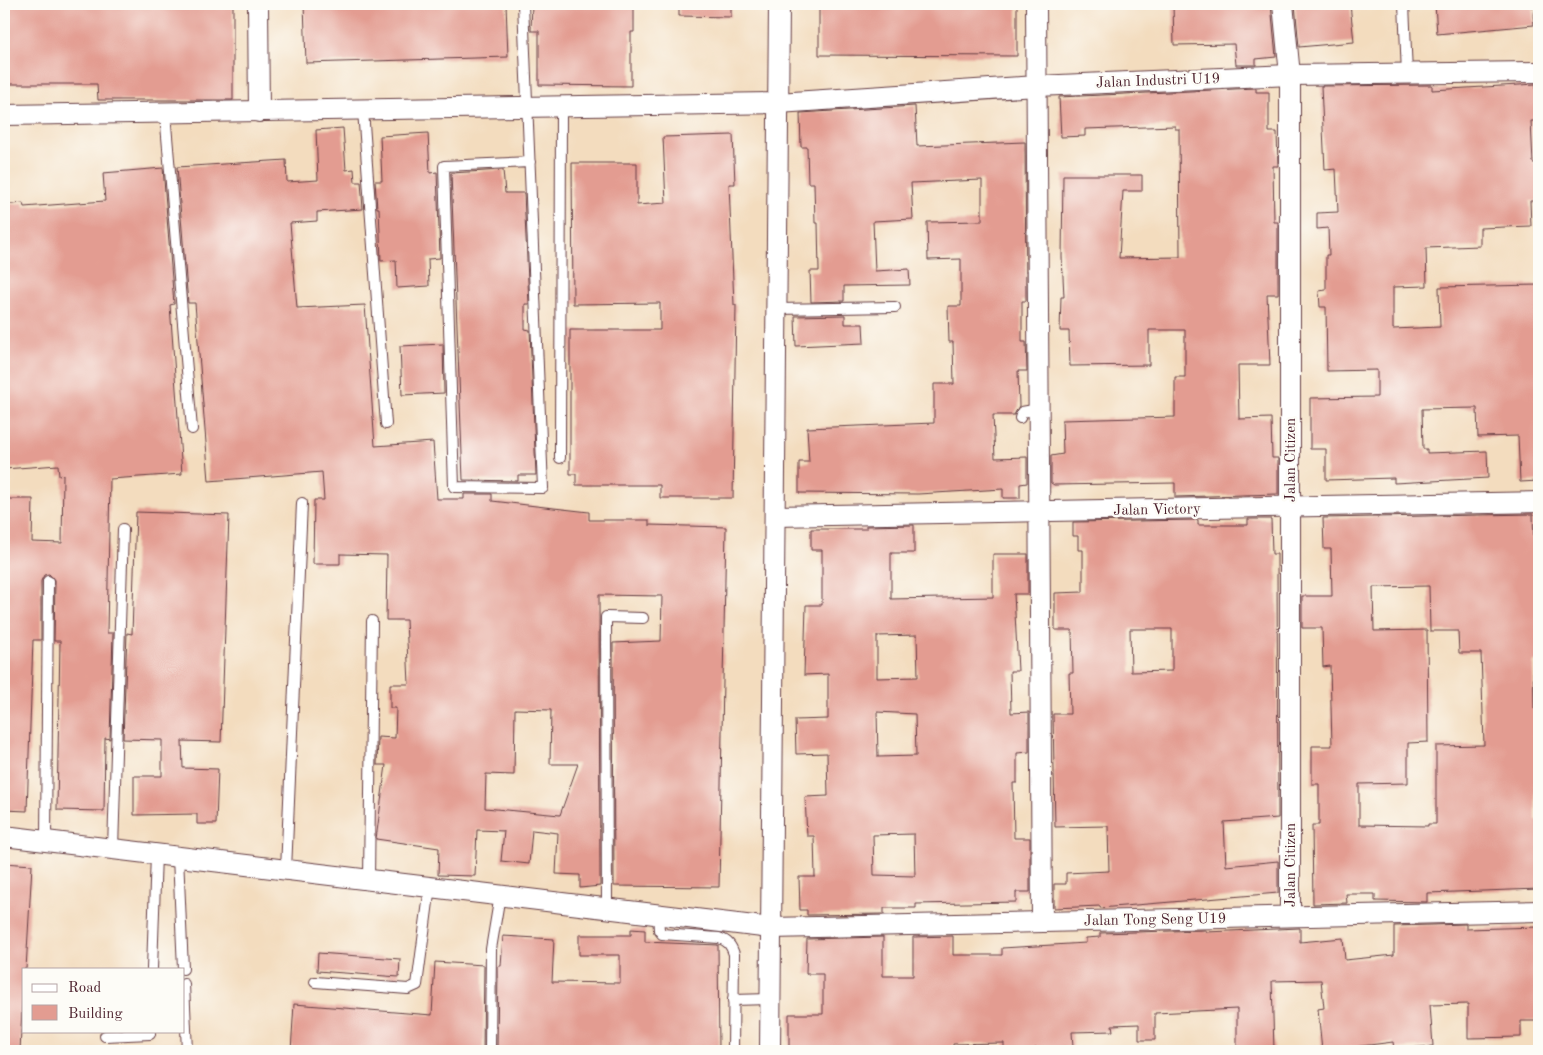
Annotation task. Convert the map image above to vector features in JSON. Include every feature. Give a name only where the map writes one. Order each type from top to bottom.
[{"type":"street","points":[[258,4],[259,112]]},
{"type":"street","points":[[770,1051],[779,4]]},
{"type":"street","points":[[1036,4],[1042,922]]},
{"type":"street","name":"Jalan Citizen","points":[[1283,4],[1290,75],[1290,916]]},
{"type":"street","name":"Jalan Industri U19","points":[[4,115],[778,103],[1037,86],[1290,75],[1539,72]]},
{"type":"street","name":"Jalan Victory","points":[[775,516],[1539,502]]},
{"type":"street","name":"Jalan Tong Seng U19","points":[[4,836],[771,928],[1539,911]]},
{"type":"lane","points":[[523,4],[528,107],[543,488],[454,487],[444,166],[530,162]]},
{"type":"lane","points":[[1404,4],[1407,74]]},
{"type":"lane","points":[[560,458],[561,107]]},
{"type":"lane","points":[[363,110],[386,424]]},
{"type":"lane","points":[[165,113],[192,428]]},
{"type":"lane","points":[[776,309],[894,307]]},
{"type":"lane","points":[[1020,418],[1022,412],[1039,409]]},
{"type":"lane","points":[[286,870],[302,503]]},
{"type":"lane","points":[[114,849],[123,529]]},
{"type":"lane","points":[[46,841],[48,580]]},
{"type":"lane","points":[[607,908],[606,617],[642,618]]},
{"type":"lane","points":[[369,880],[372,621]]},
{"type":"lane","points":[[152,968],[156,854]]},
{"type":"lane","points":[[178,857],[183,968]]},
{"type":"lane","points":[[315,982],[408,989],[417,985],[430,887]]},
{"type":"lane","points":[[490,1050],[491,949],[500,895]]},
{"type":"lane","points":[[658,914],[659,930],[662,934],[719,938],[732,946],[733,1051]]},
{"type":"lane","points":[[733,1000],[770,999]]},
{"type":"lane","points":[[185,1006],[187,1051]]},
{"type":"lane","points":[[104,1036],[150,1034],[150,1032]]},
{"type":"building","points":[[4,4],[233,4],[233,100],[98,100],[97,84],[4,84]]},
{"type":"building","points":[[304,4],[506,4],[508,57],[306,63]]},
{"type":"building","points":[[532,4],[634,4],[634,32],[631,32],[631,86],[539,85],[539,31],[531,31]]},
{"type":"building","points":[[679,4],[731,4],[731,17],[679,16]]},
{"type":"building","points":[[819,4],[1017,4],[1017,56],[819,55]]},
{"type":"building","points":[[1173,4],[1271,4],[1276,57],[1256,59],[1256,65],[1236,65],[1234,44],[1174,45]]},
{"type":"building","points":[[1295,4],[1350,4],[1354,42],[1299,47]]},
{"type":"building","points":[[1435,4],[1532,4],[1534,25],[1437,34]]},
{"type":"building","points":[[1536,84],[1536,91],[1539,91],[1539,121],[1531,121],[1533,163],[1539,163],[1539,201],[1530,201],[1531,226],[1480,228],[1480,246],[1426,248],[1427,286],[1393,287],[1393,329],[1440,327],[1439,287],[1539,285],[1539,481],[1520,482],[1518,436],[1478,437],[1477,408],[1422,409],[1423,449],[1427,449],[1427,453],[1487,451],[1488,478],[1394,483],[1394,478],[1326,480],[1326,449],[1310,449],[1310,398],[1377,397],[1377,370],[1327,371],[1326,307],[1320,307],[1319,291],[1326,290],[1326,255],[1329,255],[1328,228],[1317,229],[1317,213],[1338,212],[1336,169],[1325,170],[1321,86],[1432,85],[1432,90]]},
{"type":"building","points":[[1256,88],[1256,92],[1269,92],[1269,132],[1277,132],[1278,166],[1273,166],[1274,222],[1278,222],[1278,294],[1267,294],[1270,365],[1238,365],[1239,419],[1271,418],[1272,458],[1278,458],[1278,494],[1175,497],[1175,483],[1054,485],[1051,483],[1051,456],[1063,454],[1062,420],[1175,417],[1175,377],[1185,377],[1185,330],[1149,330],[1149,365],[1070,366],[1069,331],[1060,331],[1061,297],[1064,297],[1062,257],[1063,175],[1142,175],[1142,191],[1123,191],[1119,258],[1180,257],[1179,129],[1175,129],[1175,126],[1085,129],[1085,136],[1061,137],[1059,97]]},
{"type":"building","points":[[915,106],[917,146],[1025,142],[1026,301],[1022,301],[1022,342],[1026,342],[1027,371],[1018,371],[1019,406],[1014,415],[993,415],[995,458],[1027,457],[1027,483],[1020,484],[1020,498],[1003,498],[1003,489],[918,494],[799,493],[799,462],[809,462],[807,428],[934,423],[934,384],[954,384],[953,342],[949,342],[948,306],[961,306],[961,259],[928,260],[927,222],[982,221],[982,180],[911,183],[913,219],[873,221],[875,271],[909,269],[910,285],[844,286],[844,301],[811,302],[810,271],[819,271],[818,223],[815,223],[814,183],[808,183],[807,147],[801,147],[800,113]]},
{"type":"building","points":[[343,128],[346,170],[354,169],[355,182],[361,182],[363,209],[317,212],[317,221],[290,223],[297,308],[365,305],[375,446],[433,442],[437,499],[464,499],[464,494],[492,494],[492,501],[589,512],[589,520],[649,520],[649,525],[726,527],[719,887],[614,886],[613,643],[661,641],[662,596],[599,595],[600,886],[580,888],[580,875],[556,874],[558,833],[532,830],[529,864],[501,861],[504,831],[477,830],[475,876],[438,875],[439,848],[376,839],[386,765],[377,765],[378,737],[395,738],[396,708],[390,708],[390,684],[409,684],[406,620],[386,620],[387,555],[340,554],[340,564],[313,564],[314,500],[324,500],[322,472],[209,481],[195,303],[188,303],[177,167],[286,160],[287,182],[318,180],[316,130]],"holes":[[[515,709],[551,710],[550,764],[578,764],[560,815],[485,808],[486,774],[514,775]]]},
{"type":"building","points":[[428,133],[430,173],[437,172],[440,258],[428,259],[429,286],[397,288],[396,260],[381,261],[379,208],[377,208],[375,181],[382,181],[380,136]]},
{"type":"building","points":[[733,135],[735,184],[729,184],[734,305],[736,305],[733,498],[660,498],[660,485],[576,485],[576,474],[570,474],[570,330],[660,330],[660,303],[573,304],[572,163],[637,163],[637,205],[666,203],[663,137]]},
{"type":"building","points":[[163,168],[174,304],[170,305],[182,474],[110,479],[107,633],[113,633],[110,739],[105,738],[104,811],[57,810],[60,641],[54,641],[55,581],[49,574],[44,575],[41,581],[41,640],[33,640],[27,811],[4,810],[4,499],[33,499],[32,542],[62,543],[63,475],[59,476],[58,465],[4,469],[4,205],[23,203],[24,207],[105,201],[103,173]]},
{"type":"building","points":[[503,170],[505,193],[524,193],[529,304],[525,304],[525,329],[530,330],[536,475],[518,475],[518,481],[463,480],[451,173]]},
{"type":"building","points":[[845,315],[845,324],[863,324],[864,343],[796,346],[795,316]]},
{"type":"building","points":[[443,344],[444,393],[402,395],[400,346]]},
{"type":"building","points":[[136,512],[229,515],[221,742],[182,741],[183,768],[218,769],[216,824],[197,824],[197,814],[134,815],[134,776],[162,776],[162,740],[123,739],[127,633],[132,634]]},
{"type":"building","points":[[1533,514],[1534,548],[1539,548],[1539,661],[1533,661],[1534,709],[1539,708],[1539,774],[1535,774],[1536,820],[1539,820],[1539,889],[1427,893],[1427,902],[1375,901],[1375,894],[1346,894],[1347,903],[1313,904],[1312,825],[1319,825],[1319,784],[1312,784],[1312,746],[1332,746],[1330,666],[1323,667],[1322,628],[1302,628],[1302,596],[1332,596],[1331,549],[1324,549],[1323,518]],"holes":[[[1429,586],[1430,631],[1458,631],[1459,653],[1481,653],[1484,745],[1436,746],[1436,824],[1428,824],[1428,826],[1359,825],[1359,784],[1408,783],[1408,743],[1428,742],[1427,630],[1374,631],[1373,587]]]},
{"type":"building","points":[[1248,519],[1271,519],[1272,554],[1277,554],[1278,818],[1224,822],[1226,866],[1278,861],[1278,893],[1100,908],[1100,906],[1054,908],[1054,884],[1066,884],[1066,873],[1109,871],[1108,826],[1055,827],[1053,714],[1070,714],[1069,673],[1073,673],[1072,630],[1055,630],[1055,593],[1083,592],[1083,550],[1078,550],[1078,536],[1073,536],[1073,522],[1198,520],[1198,525],[1248,525]],"holes":[[[1130,629],[1172,629],[1172,671],[1131,672]]]},
{"type":"building","points":[[914,525],[914,553],[891,553],[891,599],[993,597],[993,554],[1028,554],[1028,594],[1014,594],[1018,671],[1010,671],[1011,713],[1029,712],[1029,752],[1017,753],[1017,783],[1013,783],[1014,838],[1030,838],[1030,892],[1016,892],[1016,902],[916,904],[916,908],[884,908],[884,914],[807,915],[807,910],[800,910],[799,877],[815,877],[814,836],[807,836],[805,797],[828,796],[827,753],[796,754],[795,720],[828,719],[828,674],[804,675],[806,605],[822,605],[822,550],[811,550],[811,529],[866,529],[866,526]],"holes":[[[917,635],[918,677],[877,678],[877,636]],[[877,712],[915,714],[916,756],[878,757]],[[914,834],[915,876],[874,875],[873,835]]]},
{"type":"building","points":[[4,863],[32,865],[26,968],[22,968],[20,1051],[4,1051]]},
{"type":"building","points":[[1466,924],[1466,929],[1539,927],[1539,1021],[1521,1021],[1521,1037],[1468,1038],[1468,1004],[1430,1005],[1433,1046],[1394,1049],[1393,1042],[1322,1051],[1318,1009],[1324,1008],[1321,980],[1272,981],[1274,1051],[1237,1051],[1237,1009],[1155,1013],[1155,1040],[1139,1040],[1139,1024],[1112,1025],[1113,1031],[1072,1032],[1073,1047],[1035,1048],[1035,1051],[1004,1051],[1004,1043],[953,1044],[953,1049],[789,1049],[789,1014],[823,1014],[823,974],[806,974],[807,939],[883,937],[883,976],[913,976],[913,937],[953,936],[953,955],[1002,955],[1002,948],[1086,943],[1086,938],[1100,937],[1100,933],[1206,930],[1206,932],[1300,928],[1300,942],[1343,938],[1345,960],[1394,955],[1394,926]]},
{"type":"building","points":[[631,929],[645,930],[645,942],[718,945],[719,1051],[497,1051],[498,966],[501,966],[503,936],[554,939],[552,982],[620,983],[620,955],[579,955],[579,935],[631,935]]},
{"type":"building","points":[[318,953],[400,959],[399,977],[317,971]]},
{"type":"building","points":[[435,962],[484,965],[483,1051],[291,1051],[294,1004],[432,1015]]}]
